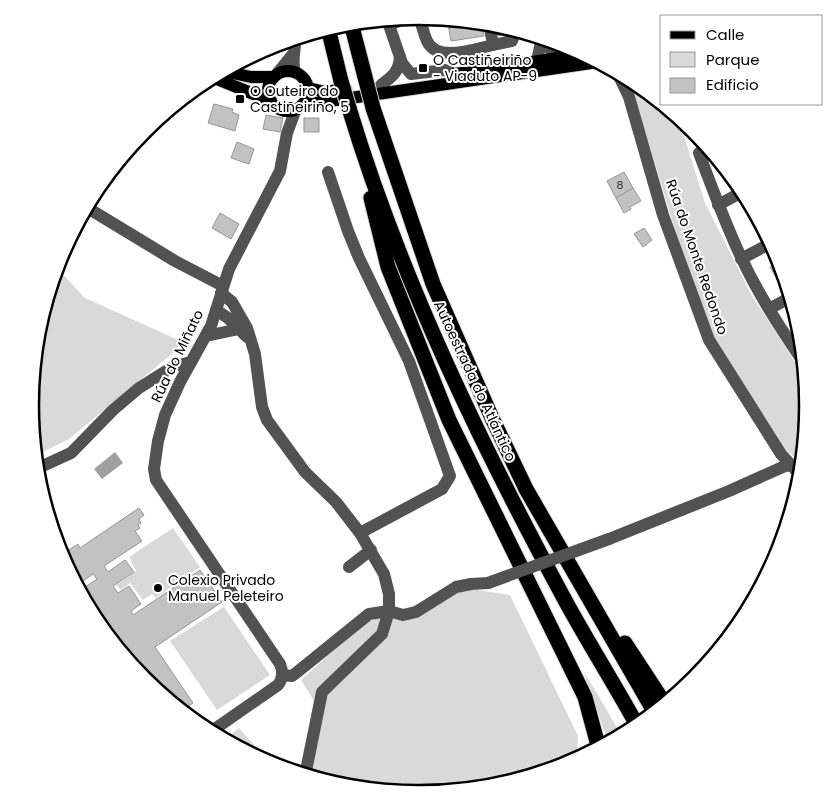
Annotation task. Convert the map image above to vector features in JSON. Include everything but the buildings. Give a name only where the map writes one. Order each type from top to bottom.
[{"type":"highway","name":"Autoestrada do Atlántico","points":[[352,31],[373,108],[433,284],[492,418],[526,489],[651,707]]},
{"type":"highway","name":"Autoestrada do Atlántico","points":[[330,36],[350,112],[399,252],[460,393],[512,499],[567,604],[634,719]]},
{"type":"highway","points":[[350,112],[388,267],[449,420],[585,697],[597,742]]},
{"type":"highway","points":[[460,344],[547,511],[602,606],[662,698]]},
{"type":"main road","points":[[308,88],[331,92],[385,82],[454,74],[570,56]]},
{"type":"main road","points":[[221,81],[271,100],[283,110],[586,64]]},
{"type":"main road","points":[[234,73],[251,76],[275,76],[288,71],[295,72],[304,78],[308,88],[308,94],[299,107]]},
{"type":"main road","points":[[271,100],[269,91],[275,76]]},
{"type":"street","points":[[422,25],[427,41],[432,48],[444,54],[489,31]]},
{"type":"street","points":[[389,26],[402,63],[411,74]]},
{"type":"street","points":[[538,56],[541,45]]},
{"type":"street","points":[[295,46],[293,54],[295,72]]},
{"type":"street","points":[[549,48],[554,54]]},
{"type":"street","points":[[482,70],[498,62],[562,53]]},
{"type":"street","points":[[275,76],[293,54]]},
{"type":"street","points":[[385,82],[396,73],[400,66],[400,58]]},
{"type":"street","points":[[385,82],[411,74],[445,70],[454,74]]},
{"type":"street","name":"Rúa do Monte Redondo","points":[[622,84],[633,107],[663,214],[704,329],[721,360],[781,454],[795,463]]},
{"type":"street","name":"Rúa do Miñato","points":[[282,675],[280,664],[156,480],[154,469],[158,441],[165,415],[206,336],[229,269],[276,179],[282,163],[288,133],[299,107]]},
{"type":"street","name":"Rúa do Miñato","points":[[283,110],[287,118],[288,133]]},
{"type":"street","points":[[704,154],[718,205],[742,258],[769,309],[795,347]]},
{"type":"street","points":[[328,172],[356,249],[409,361],[450,476],[442,489],[360,533]]},
{"type":"street","points":[[718,205],[736,195]]},
{"type":"street","points":[[92,210],[222,289],[245,323],[255,354],[262,407],[267,420],[305,472],[336,502],[360,533],[384,574],[387,584],[389,611],[382,634],[322,692],[306,769]]},
{"type":"street","points":[[742,258],[764,246]]},
{"type":"street","points":[[769,309],[785,300]]},
{"type":"street","points":[[216,310],[228,318],[250,340]]},
{"type":"street","points":[[206,336],[239,329]]},
{"type":"street","points":[[44,465],[71,453],[113,410],[139,388],[174,366],[191,362]]},
{"type":"street","points":[[216,727],[278,685],[282,675],[292,676],[369,614],[389,611],[410,615],[456,587],[488,583],[609,539],[794,465]]},
{"type":"street","points":[[349,567],[371,550]]},
{"type":"green space","points":[[632,90],[683,132],[705,203],[751,294],[797,365],[799,430],[796,456],[793,456],[786,450],[709,330],[683,257]]},
{"type":"green space","points":[[62,274],[85,298],[185,343],[69,439],[42,453],[38,406],[39,381],[51,307]]},
{"type":"green space","points":[[173,528],[200,567],[156,598],[152,594],[143,600],[130,583],[121,590],[116,585],[136,571],[129,557]]},
{"type":"green space","points":[[465,588],[510,595],[578,736],[577,751],[541,766],[517,773],[469,783],[444,785],[419,786],[369,783],[345,779],[300,767],[314,701],[301,680],[364,623]]},
{"type":"green space","points":[[224,607],[270,675],[217,710],[170,641]]},
{"type":"green space","points":[[583,670],[618,729],[606,737]]},
{"type":"green space","points":[[239,728],[258,750],[251,747],[230,735]]},
{"type":"shaded area","points":[[115,452],[123,463],[102,479],[94,469]]},
{"type":"place","name":"O Castiñeiriño - Viaduto AP-9","points":[[423,68]]},
{"type":"place","name":"O Outeiro do Castiñeiriño, 5","points":[[240,99]]},
{"type":"place","name":"Colexio Privado Manuel Peleteiro","points":[[158,588]]}]
